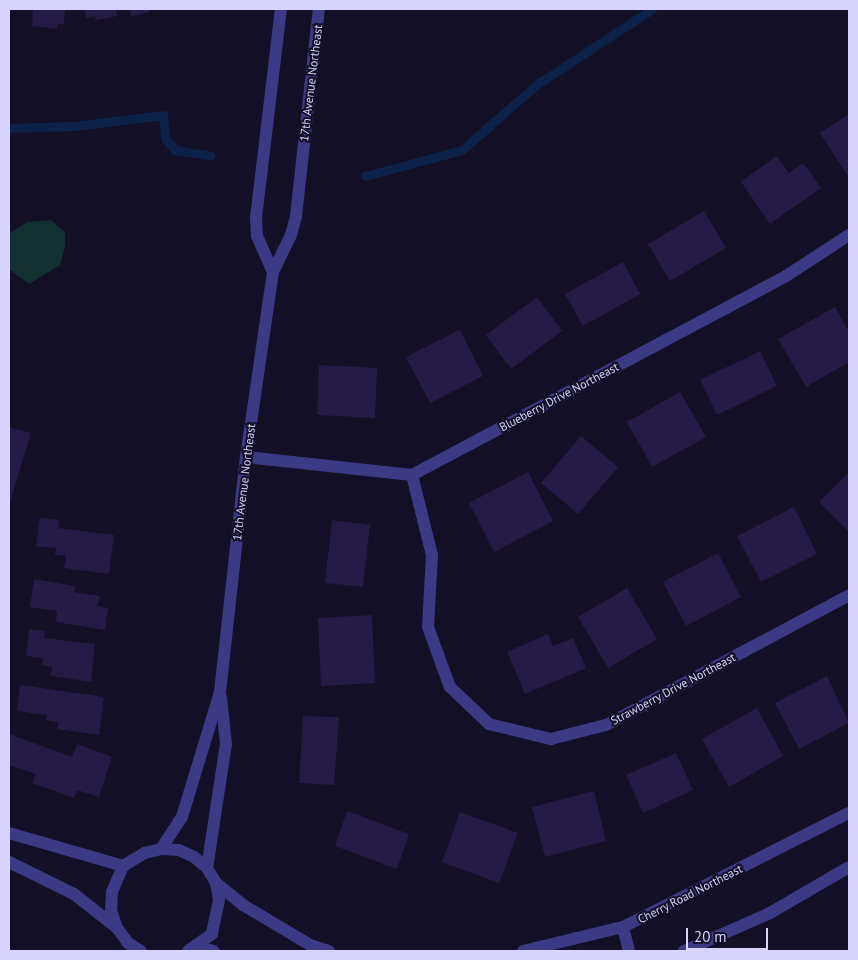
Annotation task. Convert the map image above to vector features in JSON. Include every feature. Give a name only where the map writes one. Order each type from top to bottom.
[{"type":"street","points":[[273,272],[256,236],[256,218],[281,9]]},
{"type":"street","name":"17th Avenue Northeast","points":[[161,849],[182,817],[220,692],[246,457],[273,272],[291,235],[296,216],[319,9]]},
{"type":"street","name":"Blueberry Drive Northeast","points":[[412,475],[786,276],[849,235]]},
{"type":"street","points":[[246,457],[412,475]]},
{"type":"street","name":"Strawberry Drive Northeast","points":[[412,475],[432,555],[428,627],[450,687],[489,724],[551,739],[606,724],[849,596]]},
{"type":"street","name":"17th Avenue Northeast","points":[[207,868],[226,744],[220,692]]},
{"type":"street","name":"Cherry Road Northeast","points":[[523,951],[623,928],[849,814]]},
{"type":"street","points":[[9,833],[123,866]]},
{"type":"street","points":[[141,951],[127,947],[117,928],[112,911],[112,892],[123,866],[145,853],[161,849],[179,850],[194,857],[207,868],[216,883],[220,900],[218,917],[212,934],[192,949]]},
{"type":"street","points":[[9,862],[74,894],[117,928]]},
{"type":"street","points":[[684,951],[770,913],[849,867]]},
{"type":"street","points":[[216,883],[243,905],[310,945],[329,951]]},
{"type":"street","points":[[623,928],[629,951]]},
{"type":"street","points":[[192,949],[214,951]]},
{"type":"green space","points":[[51,220],[65,232],[65,247],[60,265],[29,284],[9,269],[9,234],[27,222]]},
{"type":"building","points":[[33,9],[65,9],[64,24],[57,24],[57,29],[32,26]]},
{"type":"building","points":[[84,9],[116,9],[117,16],[96,20],[95,16],[86,18]]},
{"type":"building","points":[[129,9],[149,9],[150,12],[131,16]]},
{"type":"building","points":[[849,114],[849,178],[820,133]]},
{"type":"building","points":[[776,156],[789,173],[803,163],[821,188],[770,224],[741,182]]},
{"type":"building","points":[[704,211],[726,248],[670,281],[648,244]]},
{"type":"building","points":[[623,262],[640,294],[583,326],[565,294]]},
{"type":"building","points":[[537,297],[562,331],[511,369],[486,335]]},
{"type":"building","points":[[835,307],[849,332],[849,362],[806,387],[778,339]]},
{"type":"building","points":[[460,330],[483,376],[430,403],[406,357]]},
{"type":"building","points":[[760,351],[777,386],[717,415],[700,380]]},
{"type":"building","points":[[319,365],[377,368],[375,418],[317,415]]},
{"type":"building","points":[[680,392],[706,437],[652,467],[627,422]]},
{"type":"building","points":[[9,427],[31,433],[9,505]]},
{"type":"building","points":[[581,436],[618,467],[578,514],[541,483]]},
{"type":"building","points":[[528,472],[553,521],[494,552],[469,503]]},
{"type":"building","points":[[849,472],[849,532],[819,502]]},
{"type":"building","points":[[794,507],[817,554],[761,582],[737,536]]},
{"type":"building","points":[[40,518],[59,520],[58,528],[114,535],[109,574],[64,568],[66,556],[55,555],[56,548],[36,546]]},
{"type":"building","points":[[332,520],[370,525],[363,587],[325,583]]},
{"type":"building","points":[[718,553],[741,597],[686,626],[663,582]]},
{"type":"building","points":[[34,579],[75,586],[74,592],[100,596],[98,606],[108,608],[105,630],[56,622],[57,611],[30,607]]},
{"type":"building","points":[[627,588],[657,639],[608,668],[578,617]]},
{"type":"building","points":[[372,615],[375,683],[321,686],[318,618]]},
{"type":"building","points":[[29,629],[45,631],[44,638],[95,644],[91,682],[51,676],[52,667],[42,665],[43,658],[26,656]]},
{"type":"building","points":[[548,634],[553,646],[573,638],[586,668],[525,694],[507,652]]},
{"type":"building","points":[[827,676],[849,723],[799,749],[775,703]]},
{"type":"building","points":[[20,685],[104,697],[99,735],[57,729],[58,722],[46,720],[47,715],[17,711]]},
{"type":"building","points":[[757,708],[783,756],[729,787],[702,739]]},
{"type":"building","points":[[303,716],[339,717],[334,785],[299,783]]},
{"type":"building","points":[[9,734],[72,757],[77,744],[112,757],[99,797],[77,790],[74,798],[32,783],[36,774],[9,765]]},
{"type":"building","points":[[676,753],[693,790],[643,813],[626,775]]},
{"type":"building","points":[[594,791],[606,841],[545,857],[532,807]]},
{"type":"building","points":[[347,811],[409,834],[397,869],[335,846]]},
{"type":"building","points":[[460,812],[518,833],[499,883],[442,862]]},
{"type":"waterway","points":[[365,176],[462,150],[536,85],[652,9]]},
{"type":"waterway","points":[[9,128],[74,126],[163,115],[165,138],[175,150],[211,156]]}]
